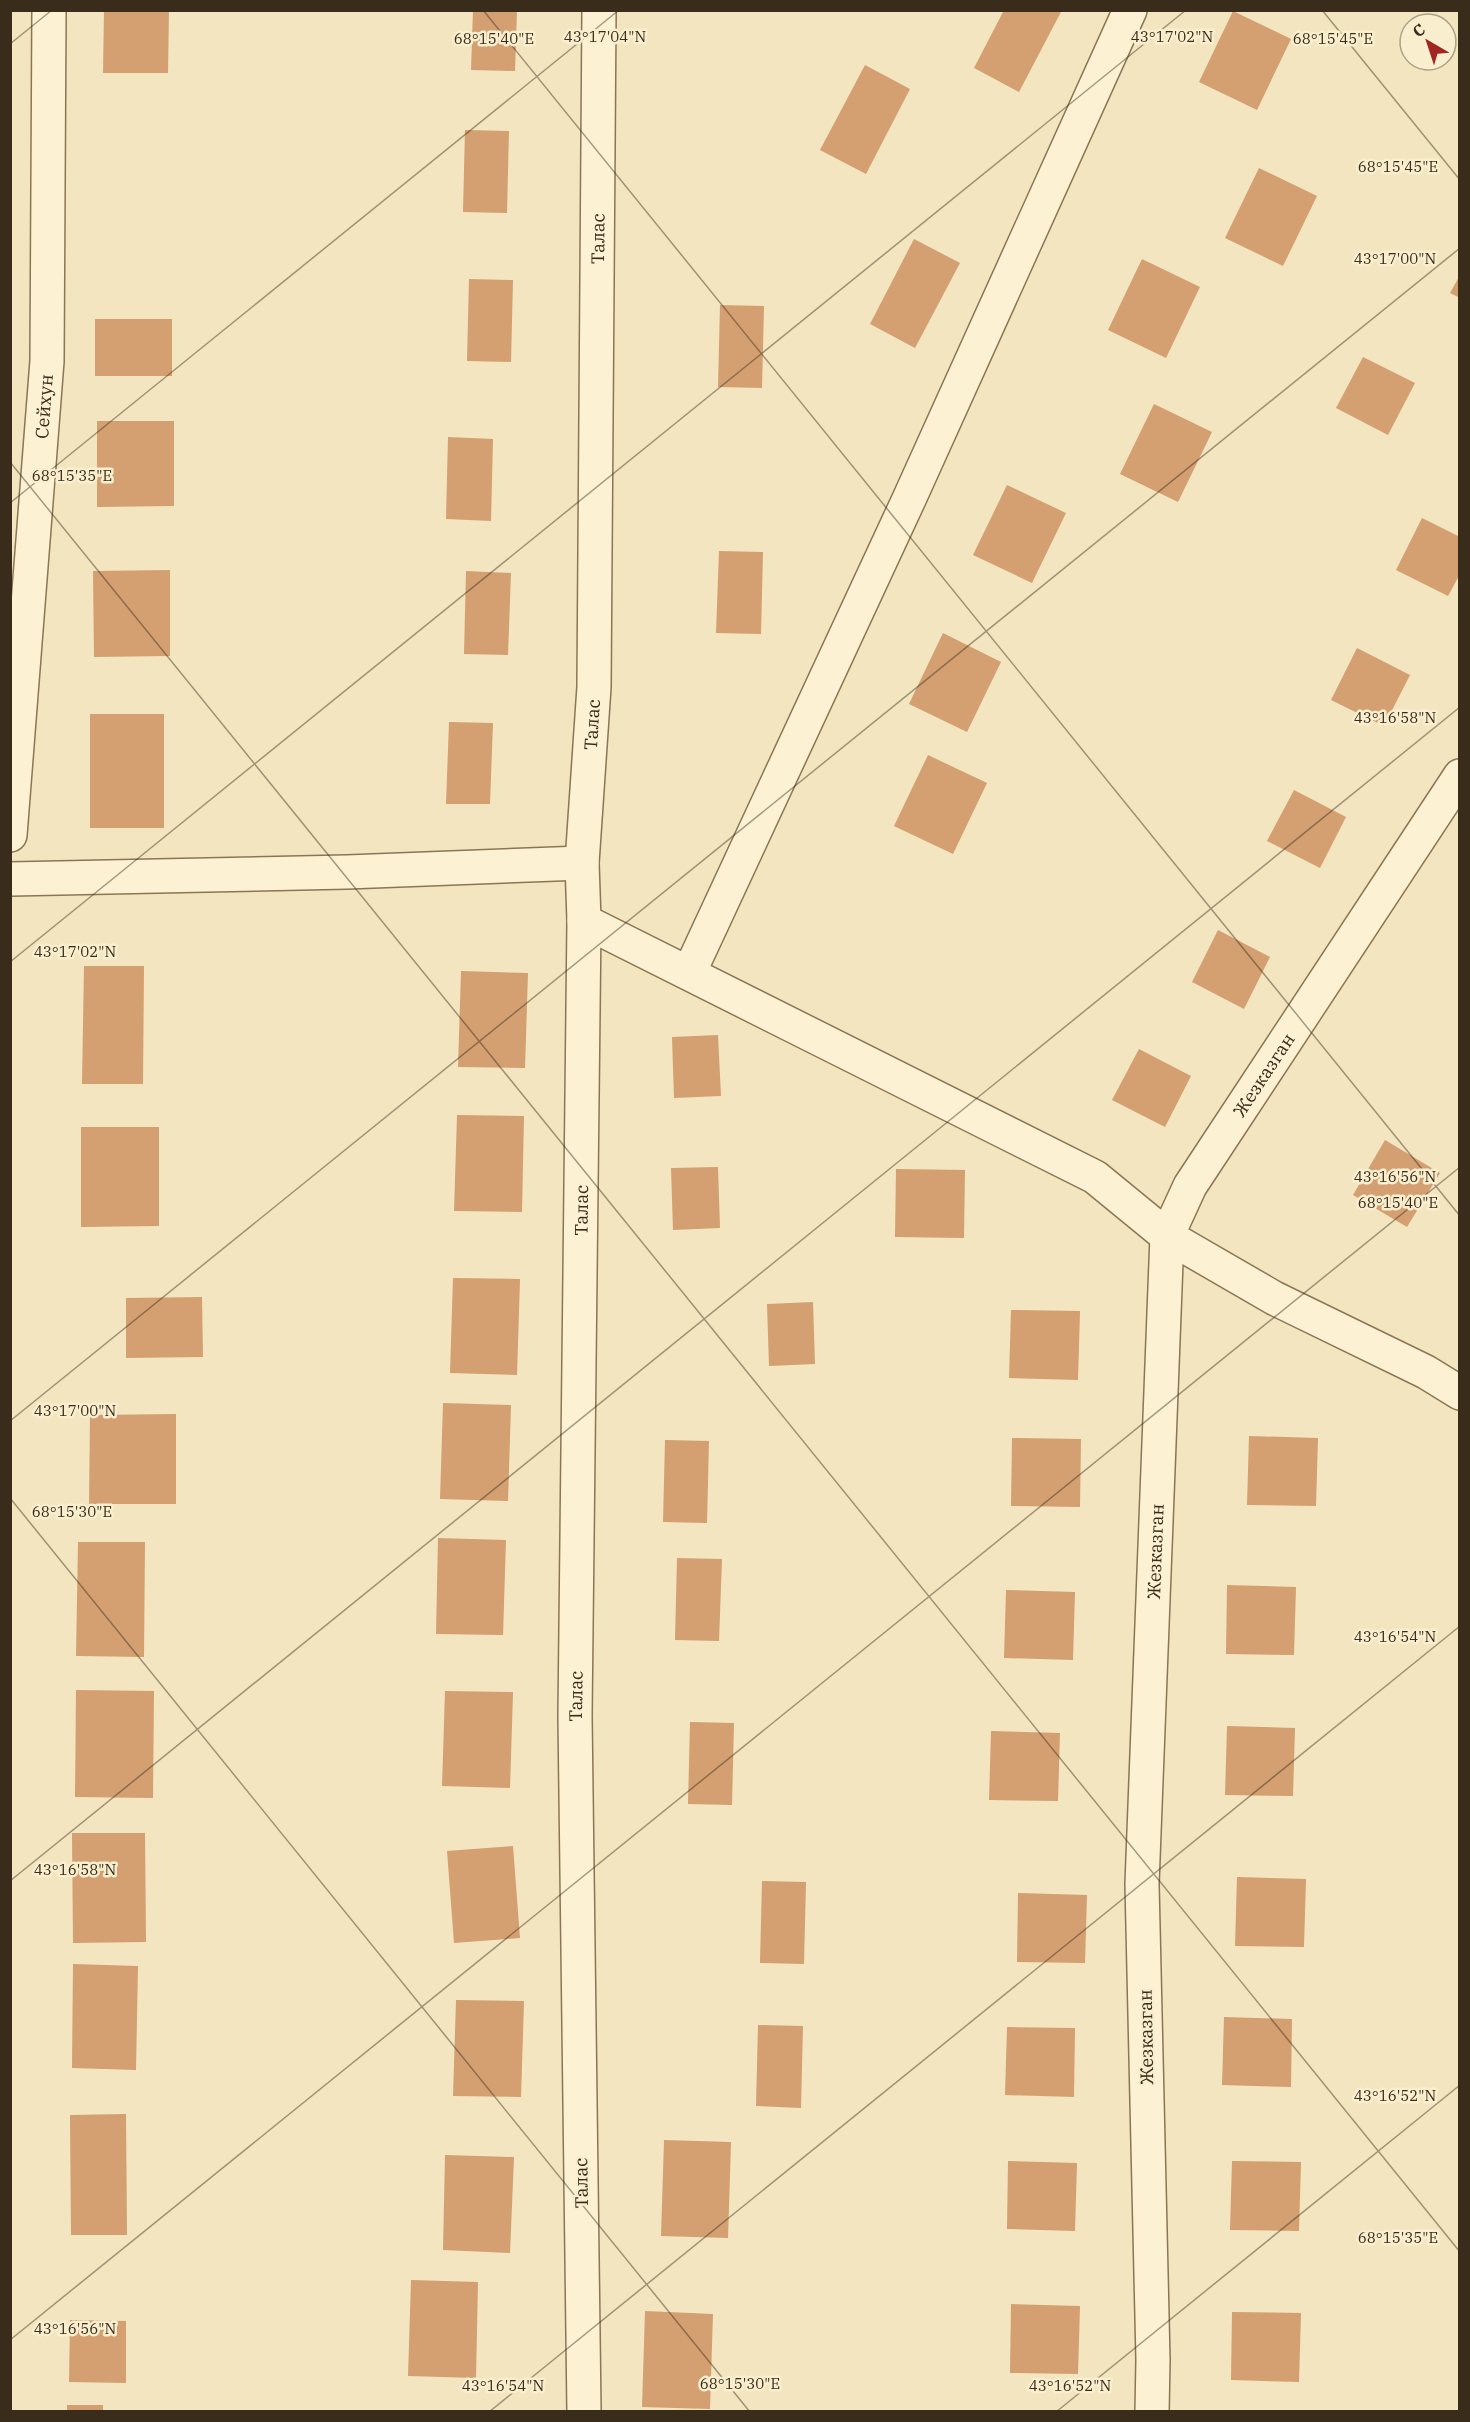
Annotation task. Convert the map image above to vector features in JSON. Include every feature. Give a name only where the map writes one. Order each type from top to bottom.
[{"type":"street","name":"Сейхун","points":[[10,835],[47,362],[50,10]]},
{"type":"street","name":"Талас","points":[[584,2412],[575,1716],[584,921],[582,863],[594,687],[599,10]]},
{"type":"street","points":[[689,973],[910,497],[1130,10]]},
{"type":"street","name":"Жезказган","points":[[1152,2412],[1154,2360],[1142,1884],[1167,1236],[1190,1186],[1459,780]]},
{"type":"street","points":[[10,879],[347,872],[582,863]]},
{"type":"street","points":[[584,921],[1095,1177],[1167,1236],[1274,1298],[1426,1372],[1460,1393]]},
{"type":"building","points":[[104,10],[169,10],[168,73],[103,73]]},
{"type":"building","points":[[473,10],[517,10],[515,71],[471,70]]},
{"type":"building","points":[[1004,10],[1062,10],[1019,92],[974,68]]},
{"type":"building","points":[[1233,11],[1291,39],[1257,110],[1199,82]]},
{"type":"building","points":[[865,65],[910,89],[866,174],[820,150]]},
{"type":"building","points":[[465,130],[509,131],[507,213],[463,212]]},
{"type":"building","points":[[1259,168],[1317,196],[1283,266],[1225,238]]},
{"type":"building","points":[[914,239],[960,263],[915,348],[870,324]]},
{"type":"building","points":[[1142,259],[1200,287],[1166,358],[1108,330]]},
{"type":"building","points":[[1460,275],[1460,298],[1450,293]]},
{"type":"building","points":[[469,279],[513,280],[511,362],[467,361]]},
{"type":"building","points":[[720,305],[764,306],[762,388],[718,387]]},
{"type":"building","points":[[95,319],[172,319],[172,376],[95,376]]},
{"type":"building","points":[[1363,357],[1415,383],[1388,435],[1336,408]]},
{"type":"building","points":[[1154,404],[1212,432],[1178,502],[1120,474]]},
{"type":"building","points":[[97,421],[174,421],[174,506],[97,507]]},
{"type":"building","points":[[448,437],[493,439],[491,521],[446,519]]},
{"type":"building","points":[[1007,485],[1066,513],[1032,583],[973,555]]},
{"type":"building","points":[[1422,518],[1460,537],[1460,574],[1448,596],[1396,570]]},
{"type":"building","points":[[719,551],[763,552],[761,634],[716,633]]},
{"type":"building","points":[[170,570],[170,656],[94,657],[93,571]]},
{"type":"building","points":[[466,571],[511,573],[508,655],[464,654]]},
{"type":"building","points":[[943,633],[1001,662],[967,732],[909,704]]},
{"type":"building","points":[[1357,648],[1410,675],[1384,726],[1331,700]]},
{"type":"building","points":[[90,714],[164,714],[164,828],[90,828]]},
{"type":"building","points":[[449,722],[493,723],[490,804],[446,804]]},
{"type":"building","points":[[928,755],[987,783],[953,854],[894,826]]},
{"type":"building","points":[[1294,790],[1346,817],[1320,868],[1267,841]]},
{"type":"building","points":[[1218,930],[1270,957],[1244,1009],[1192,982]]},
{"type":"building","points":[[84,966],[144,966],[143,1084],[82,1084]]},
{"type":"building","points":[[461,971],[528,973],[525,1068],[458,1067]]},
{"type":"building","points":[[718,1035],[721,1096],[674,1098],[672,1037]]},
{"type":"building","points":[[1139,1049],[1191,1076],[1165,1127],[1112,1100]]},
{"type":"building","points":[[457,1115],[524,1116],[522,1212],[454,1211]]},
{"type":"building","points":[[81,1127],[159,1127],[159,1226],[81,1227]]},
{"type":"building","points":[[1385,1140],[1440,1173],[1407,1227],[1353,1195]]},
{"type":"building","points":[[718,1167],[720,1228],[673,1230],[671,1168]]},
{"type":"building","points":[[896,1169],[965,1170],[964,1238],[895,1237]]},
{"type":"building","points":[[453,1278],[520,1279],[517,1375],[450,1373]]},
{"type":"building","points":[[202,1297],[203,1357],[126,1358],[126,1298]]},
{"type":"building","points":[[813,1302],[815,1364],[769,1366],[767,1304]]},
{"type":"building","points":[[1011,1310],[1080,1311],[1078,1380],[1009,1378]]},
{"type":"building","points":[[443,1403],[511,1405],[508,1501],[440,1499]]},
{"type":"building","points":[[176,1414],[176,1504],[89,1504],[90,1415]]},
{"type":"building","points":[[1249,1436],[1318,1438],[1316,1506],[1247,1505]]},
{"type":"building","points":[[1012,1438],[1081,1439],[1080,1507],[1011,1506]]},
{"type":"building","points":[[665,1440],[709,1441],[707,1523],[663,1522]]},
{"type":"building","points":[[438,1538],[506,1540],[503,1635],[436,1634]]},
{"type":"building","points":[[78,1542],[145,1542],[144,1657],[76,1656]]},
{"type":"building","points":[[677,1558],[722,1559],[719,1641],[675,1640]]},
{"type":"building","points":[[1227,1585],[1296,1587],[1294,1655],[1226,1654]]},
{"type":"building","points":[[1006,1590],[1075,1592],[1073,1660],[1004,1658]]},
{"type":"building","points":[[76,1690],[154,1691],[153,1798],[75,1797]]},
{"type":"building","points":[[445,1691],[513,1692],[510,1788],[442,1786]]},
{"type":"building","points":[[690,1722],[734,1723],[732,1805],[688,1804]]},
{"type":"building","points":[[1227,1726],[1295,1728],[1293,1796],[1225,1795]]},
{"type":"building","points":[[991,1731],[1060,1733],[1058,1801],[989,1800]]},
{"type":"building","points":[[72,1833],[145,1833],[146,1942],[73,1943]]},
{"type":"building","points":[[513,1846],[520,1938],[454,1943],[447,1851]]},
{"type":"building","points":[[1237,1877],[1306,1879],[1304,1947],[1235,1946]]},
{"type":"building","points":[[762,1881],[806,1882],[804,1964],[760,1963]]},
{"type":"building","points":[[1018,1893],[1087,1895],[1085,1963],[1017,1962]]},
{"type":"building","points":[[73,1964],[138,1966],[136,2070],[72,2068]]},
{"type":"building","points":[[456,2000],[524,2001],[521,2097],[453,2096]]},
{"type":"building","points":[[1224,2017],[1292,2019],[1291,2087],[1222,2085]]},
{"type":"building","points":[[758,2025],[803,2026],[801,2108],[756,2106]]},
{"type":"building","points":[[1007,2027],[1075,2028],[1074,2097],[1005,2095]]},
{"type":"building","points":[[126,2114],[127,2235],[71,2235],[70,2115]]},
{"type":"building","points":[[664,2140],[731,2142],[728,2238],[661,2236]]},
{"type":"building","points":[[445,2155],[514,2157],[510,2253],[443,2250]]},
{"type":"building","points":[[1008,2161],[1077,2163],[1075,2231],[1007,2229]]},
{"type":"building","points":[[1232,2161],[1301,2162],[1299,2231],[1230,2230]]},
{"type":"building","points":[[411,2280],[478,2282],[476,2378],[408,2376]]},
{"type":"building","points":[[1011,2304],[1080,2306],[1078,2374],[1010,2373]]},
{"type":"building","points":[[645,2311],[713,2314],[710,2409],[642,2407]]},
{"type":"building","points":[[1232,2312],[1301,2313],[1299,2382],[1231,2380]]},
{"type":"building","points":[[70,2320],[126,2321],[126,2383],[69,2382]]},
{"type":"building","points":[[67,2405],[103,2405],[103,2412],[67,2412]]}]
